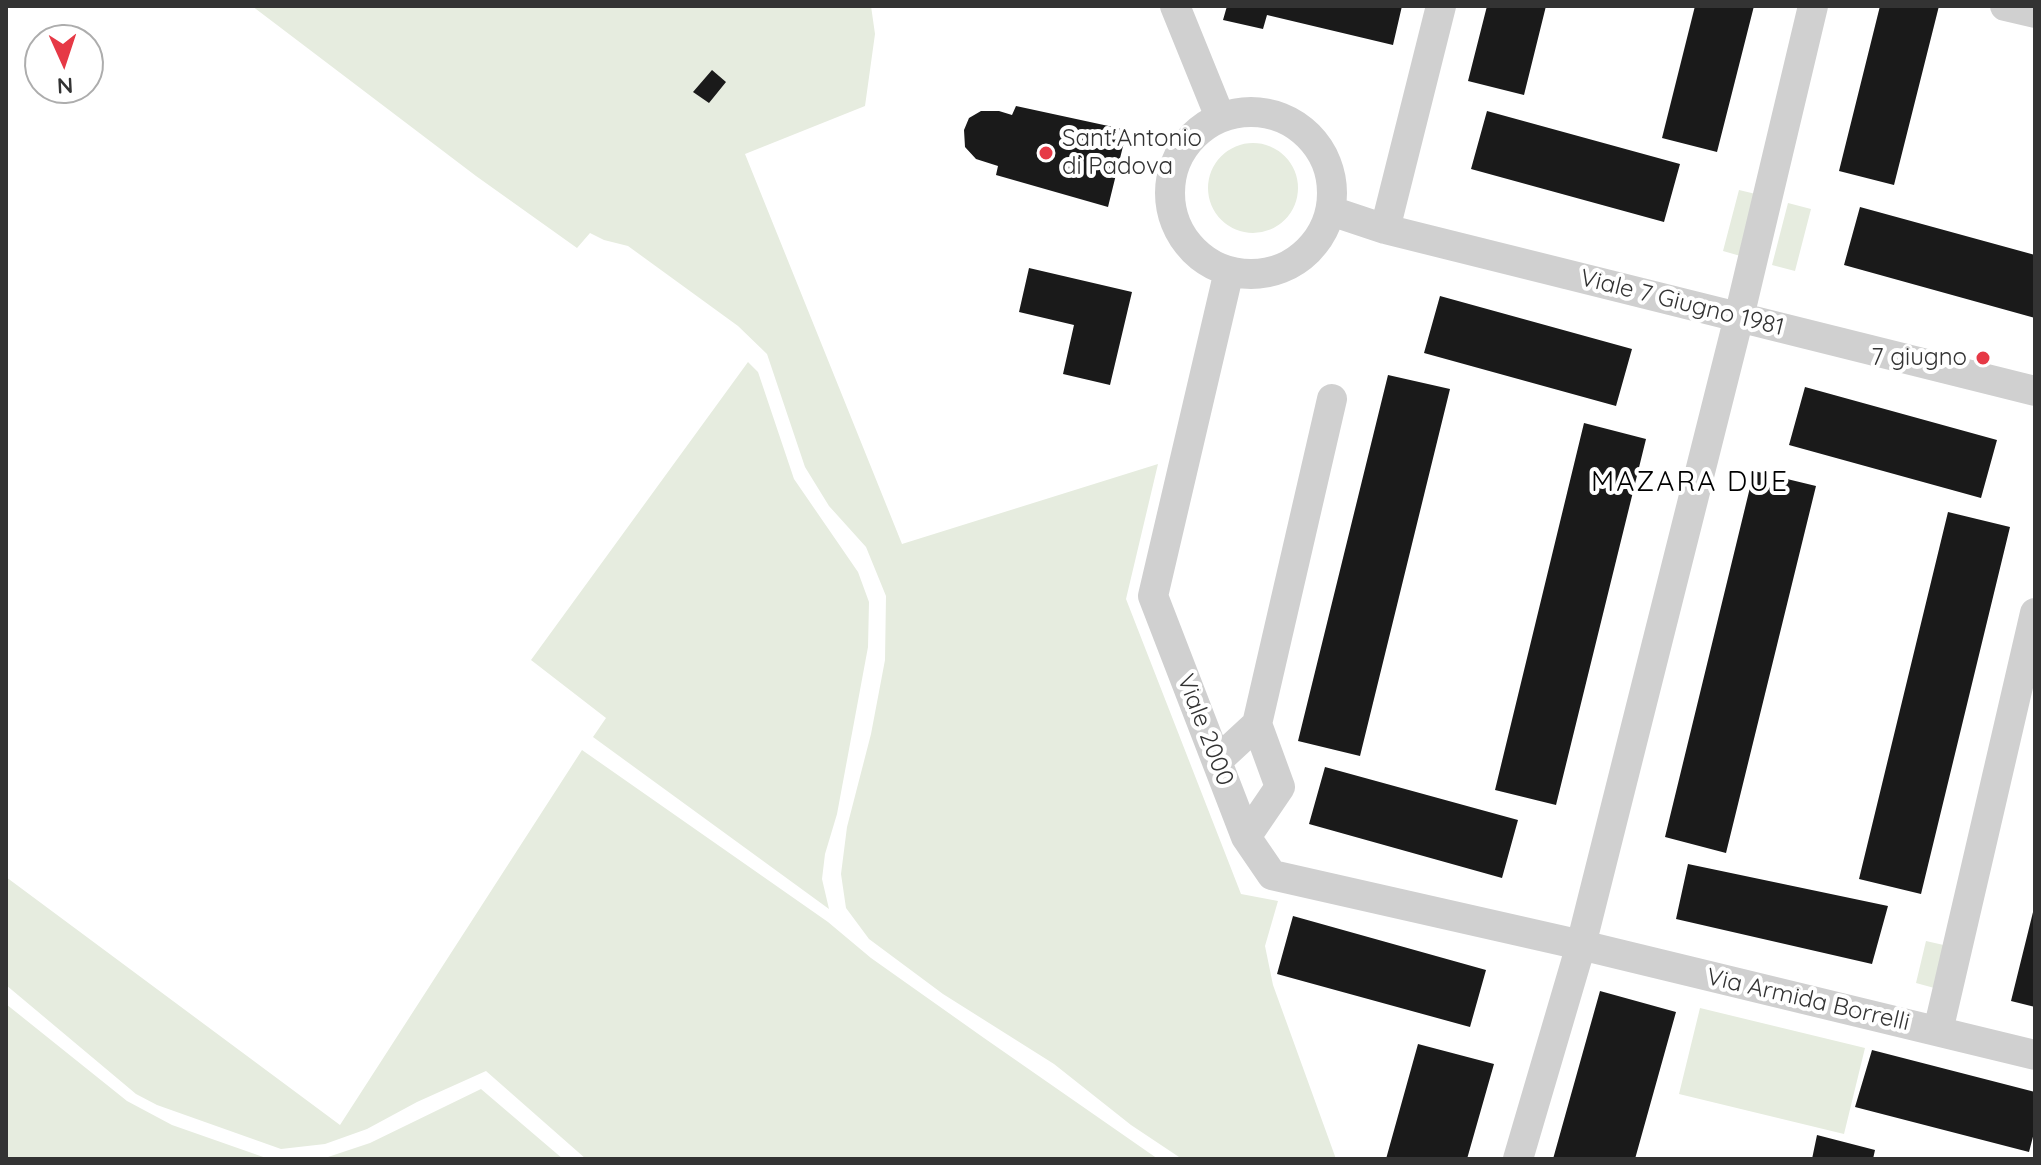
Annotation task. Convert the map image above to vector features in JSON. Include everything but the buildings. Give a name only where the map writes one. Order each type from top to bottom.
[{"type":"street","points":[[1175,6],[1220,117]]},
{"type":"street","points":[[1385,229],[1441,6]]},
{"type":"street","points":[[1518,1159],[1581,945],[1739,317],[1813,6]]},
{"type":"street","points":[[2005,6],[2035,13]]},
{"type":"street","points":[[1239,112],[1277,115],[1310,136],[1322,151],[1330,169],[1333,188],[1331,211],[1322,234],[1308,251],[1291,264],[1249,274],[1229,271],[1214,265],[1195,251],[1181,233],[1172,212],[1170,189],[1174,166],[1184,146],[1200,129],[1220,117],[1239,112]]},
{"type":"street","name":"Viale 7 Giugno 1981","points":[[1331,211],[1385,229],[2035,391]]},
{"type":"street","name":"Viale 2000","points":[[1229,271],[1153,596],[1246,837],[1272,875],[1581,945]]},
{"type":"street","points":[[1246,837],[1280,787],[1257,724],[1332,399]]},
{"type":"street","points":[[1938,1031],[2035,613]]},
{"type":"street","points":[[1217,761],[1257,724]]},
{"type":"street","name":"Via Armida Borrelli","points":[[1581,945],[2035,1055]]},
{"type":"shaded area","points":[[252,6],[871,6],[875,34],[865,106],[745,154],[902,544],[1158,464],[1126,599],[1241,894],[1278,901],[1265,946],[1273,985],[1336,1159],[1182,1159],[1131,1125],[1054,1064],[943,994],[869,939],[846,908],[841,874],[847,827],[871,734],[885,660],[886,596],[866,547],[829,506],[805,467],[767,354],[738,326],[628,246],[590,233],[577,248],[476,176]]},
{"type":"shaded area","points":[[1253,143],[1270,147],[1285,156],[1294,171],[1298,188],[1294,205],[1285,220],[1270,229],[1253,233],[1236,229],[1221,220],[1212,205],[1208,188],[1212,171],[1221,156],[1236,147]]},
{"type":"shaded area","points":[[1739,190],[1760,195],[1744,257],[1723,251]]},
{"type":"shaded area","points":[[1788,203],[1811,209],[1795,271],[1772,265]]},
{"type":"shaded area","points":[[748,362],[758,372],[794,479],[858,572],[869,602],[868,647],[837,814],[825,854],[822,879],[829,909],[593,737],[606,718],[531,660]]},
{"type":"shaded area","points":[[582,750],[1158,1159],[586,1159],[486,1071],[367,1129],[325,1144],[281,1149],[157,1105],[136,1094],[6,985],[6,877],[340,1125]]},
{"type":"shaded area","points":[[1926,941],[1948,946],[1938,989],[1916,983]]},
{"type":"shaded area","points":[[6,1004],[127,1101],[172,1125],[269,1159],[6,1159]]},
{"type":"shaded area","points":[[1700,1008],[1865,1048],[1844,1134],[1679,1094]]},
{"type":"shaded area","points":[[481,1089],[563,1159],[322,1159],[370,1143]]},
{"type":"place","name":"Sant'Antonio di Padova","points":[[1046,153]]},
{"type":"place","name":"7 giugno","points":[[1983,358]]},
{"type":"district","name":"MAZARA DUE","points":[[1690,483]]}]
